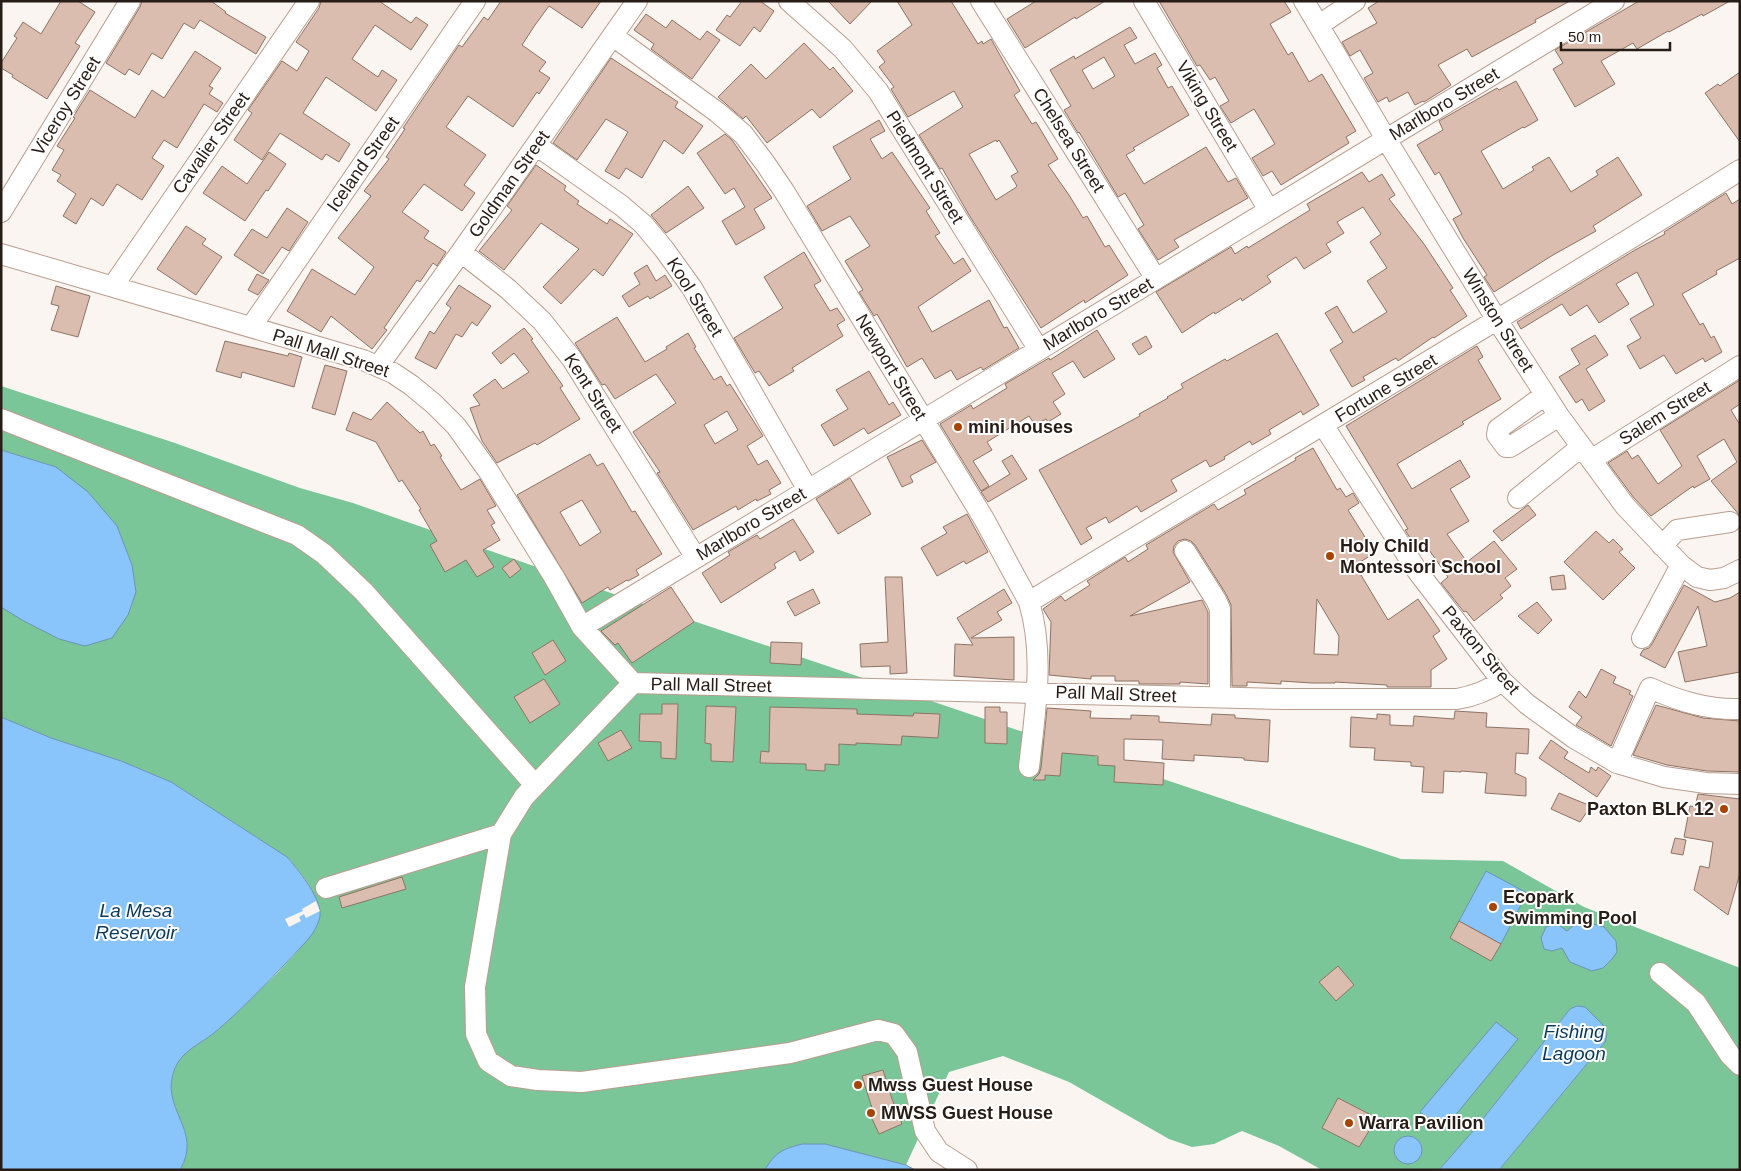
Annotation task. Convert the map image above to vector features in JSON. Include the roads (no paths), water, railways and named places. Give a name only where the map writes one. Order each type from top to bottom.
[{"type":"street","name":"Viceroy Street","points":[[1,212],[130,1]]},
{"type":"street","name":"Cavalier Street","points":[[113,286],[309,1]]},
{"type":"street","name":"Iceland Street","points":[[251,327],[475,1]]},
{"type":"street","name":"Goldman Street","points":[[379,365],[461,252],[637,1]]},
{"type":"street","name":"Piedmont Street","points":[[790,1],[843,49],[878,91],[1039,350]]},
{"type":"street","name":"Chelsea Street","points":[[981,1],[1156,279]]},
{"type":"street","name":"Viking Street","points":[[1144,1],[1269,210]]},
{"type":"street","name":"Winston Street","points":[[1304,1],[1497,320],[1559,416],[1625,506],[1681,565],[1697,576],[1710,580],[1724,578],[1740,570]]},
{"type":"street","points":[[1318,24],[1355,1]]},
{"type":"street","name":"Marlboro Street","points":[[582,627],[1614,1]]},
{"type":"street","name":"Newport Street","points":[[613,36],[717,112],[743,134],[784,191],[984,519],[1029,602],[1033,616],[1037,641],[1037,692],[1029,767]]},
{"type":"street","name":"Kool Street","points":[[536,145],[622,206],[643,224],[664,249],[692,288],[808,490]]},
{"type":"street","name":"Fortune Street","points":[[1029,602],[1216,487],[1324,426],[1740,170]]},
{"type":"street","name":"Kent Street","points":[[461,252],[508,289],[535,314],[572,359],[696,558]]},
{"type":"street","name":"Pall Mall Street","points":[[1,254],[379,365],[393,372],[434,404],[456,426],[489,472],[554,577],[582,627],[633,684],[1285,699],[1457,699],[1490,689],[1502,681]]},
{"type":"street","name":"Salem Street","points":[[1518,498],[1586,453],[1740,366]]},
{"type":"street","points":[[1545,395],[1498,429],[1497,435],[1506,447],[1510,447],[1559,416]]},
{"type":"street","points":[[1,419],[296,535],[324,554],[364,592],[535,785]]},
{"type":"street","name":"Paxton Street","points":[[1324,426],[1418,572],[1502,681],[1527,704],[1574,738],[1617,763],[1664,777],[1706,783],[1740,784]]},
{"type":"street","points":[[1662,546],[1677,530],[1730,522]]},
{"type":"street","points":[[1185,551],[1220,609],[1220,697]]},
{"type":"street","points":[[1642,638],[1681,565]]},
{"type":"street","points":[[633,684],[535,785],[514,811],[500,834],[475,987],[476,1034],[488,1061],[511,1076],[538,1080],[582,1082],[790,1053],[878,1030],[894,1034],[907,1052],[925,1132],[939,1152],[967,1170]]},
{"type":"street","points":[[1617,763],[1650,688],[1700,706],[1722,710],[1740,709]]},
{"type":"street","points":[[326,888],[500,834]]},
{"type":"street","points":[[1660,973],[1696,1003],[1730,1055],[1740,1065]]},
{"type":"water","points":[[1,450],[56,467],[88,492],[117,526],[132,565],[136,592],[128,615],[112,638],[85,646],[59,639],[1,607]]},
{"type":"water","name":"La Mesa Reservoir","points":[[1,717],[51,738],[121,761],[171,782],[287,857],[302,875],[316,898],[320,917],[310,937],[241,1008],[214,1033],[187,1052],[175,1068],[171,1082],[172,1095],[187,1143],[186,1156],[180,1170],[1,1170]]},
{"type":"water","name":"Ecopark Swimming Pool","points":[[1486,871],[1527,893],[1501,944],[1459,921]]},
{"type":"water","points":[[1586,922],[1604,927],[1616,941],[1617,952],[1603,968],[1592,971],[1570,962],[1562,948],[1552,951],[1544,949],[1541,938],[1546,927],[1556,923],[1567,931],[1574,925]]},
{"type":"water","name":"Fishing Lagoon","points":[[1577,1006],[1585,1007],[1603,1025],[1607,1034],[1605,1042],[1499,1170],[1439,1170],[1474,1130],[1570,1009]]},
{"type":"water","points":[[1496,1022],[1518,1039],[1444,1129],[1420,1112]]},
{"type":"water","points":[[1408,1136],[1418,1140],[1422,1150],[1418,1160],[1408,1164],[1398,1160],[1394,1150],[1398,1140]]},
{"type":"water","points":[[802,1144],[825,1144],[906,1165],[915,1170],[765,1170],[772,1159],[780,1152]]},
{"type":"place","name":"mini houses","points":[[958,427]]},
{"type":"place","name":"Holy Child Montessori School","points":[[1330,556]]},
{"type":"place","name":"Paxton BLK 12","points":[[1724,809]]},
{"type":"place","name":"Ecopark Swimming Pool","points":[[1493,907]]},
{"type":"place","name":"Mwss Guest House","points":[[858,1085]]},
{"type":"place","name":"MWSS Guest House","points":[[871,1113]]},
{"type":"place","name":"Warra Pavilion","points":[[1349,1123]]}]
